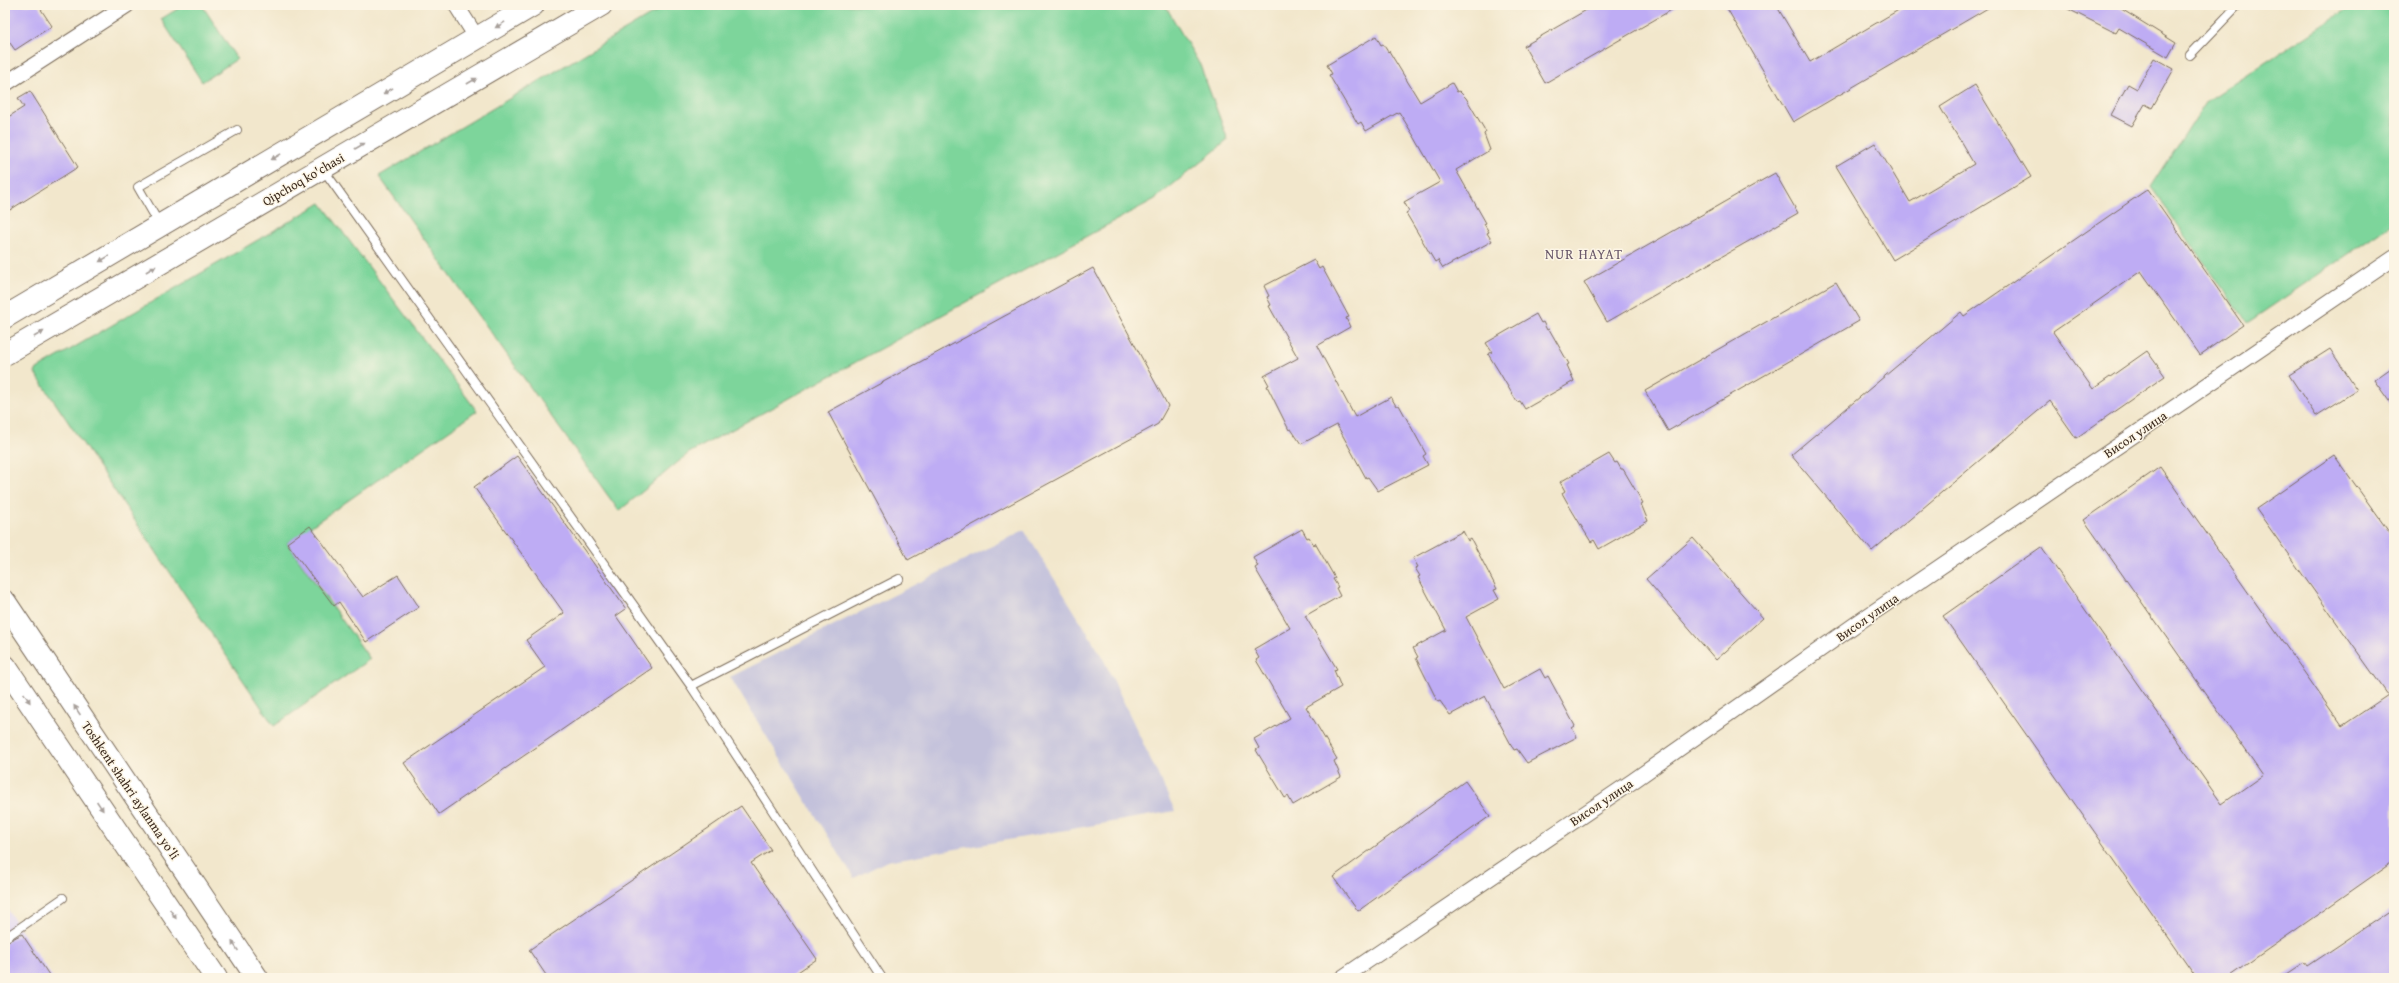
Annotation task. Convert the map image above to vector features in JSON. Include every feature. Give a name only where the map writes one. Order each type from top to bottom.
[{"type":"main road","points":[[5,317],[533,5]]},
{"type":"main road","name":"Qipchoq ko'chasi","points":[[5,354],[601,5]]},
{"type":"main road","name":"Toshkent shahri aylanma yoʻli","points":[[5,602],[257,978]]},
{"type":"main road","points":[[5,666],[216,978]]},
{"type":"street","points":[[5,84],[127,5]]},
{"type":"street","points":[[456,5],[477,38]]},
{"type":"street","name":"Висол улица","points":[[1342,978],[1633,781],[1859,622],[2394,258]]},
{"type":"lane","points":[[2190,55],[2238,5]]},
{"type":"lane","points":[[160,226],[138,187],[237,130]]},
{"type":"lane","points":[[322,168],[691,686],[882,978]]},
{"type":"lane","points":[[691,686],[899,579]]},
{"type":"lane","points":[[5,938],[63,898]]},
{"type":"shaded area","points":[[1024,530],[1102,656],[1175,811],[887,861],[854,878],[730,677]]},
{"type":"shaded area","points":[[5,906],[53,978],[5,978]]},
{"type":"green space","points":[[184,5],[202,5],[237,59],[202,82],[161,19]]},
{"type":"green space","points":[[667,5],[1165,5],[1200,65],[1228,140],[1155,199],[689,453],[619,511],[379,176]]},
{"type":"green space","points":[[2353,5],[2394,5],[2394,223],[2247,323],[2151,187],[2207,101]]},
{"type":"green space","points":[[321,203],[477,411],[287,543],[370,659],[274,726],[35,373],[37,369]]},
{"type":"building","points":[[5,5],[38,5],[52,26],[15,50],[5,36]]},
{"type":"building","points":[[1595,5],[1680,5],[1545,83],[1524,46]]},
{"type":"building","points":[[1725,5],[1776,5],[1810,62],[1907,5],[1993,5],[1793,122]]},
{"type":"building","points":[[2060,5],[2115,5],[2176,43],[2168,57],[2119,28],[2116,33]]},
{"type":"building","points":[[1376,36],[1381,45],[1383,44],[1388,52],[1389,51],[1420,102],[1452,83],[1457,92],[1459,91],[1466,98],[1486,132],[1484,134],[1490,150],[1456,170],[1486,223],[1484,224],[1489,232],[1487,233],[1492,241],[1443,268],[1438,260],[1435,262],[1406,213],[1409,211],[1404,202],[1440,182],[1415,138],[1399,112],[1366,131],[1361,122],[1358,124],[1329,75],[1332,74],[1327,65]]},
{"type":"building","points":[[2154,58],[2174,69],[2152,108],[2145,104],[2132,126],[2111,115],[2128,84],[2137,89]]},
{"type":"building","points":[[1975,85],[2031,177],[1893,260],[1836,166],[1875,143],[1910,202],[1974,164],[1940,107]]},
{"type":"building","points":[[30,91],[78,167],[5,213],[5,119],[24,107],[18,98]]},
{"type":"building","points":[[1775,173],[1798,213],[1607,322],[1584,282]]},
{"type":"building","points":[[2148,189],[2243,325],[2200,355],[2141,271],[2053,332],[2093,389],[2147,351],[2165,376],[2076,438],[2050,401],[1872,551],[1791,455],[1961,312],[1964,316]]},
{"type":"building","points":[[1314,260],[1319,269],[1322,267],[1349,317],[1346,318],[1350,327],[1317,346],[1355,417],[1391,397],[1396,406],[1399,405],[1426,454],[1423,456],[1428,465],[1378,491],[1368,477],[1366,478],[1337,425],[1301,444],[1291,429],[1289,430],[1267,386],[1269,385],[1264,376],[1298,358],[1269,306],[1271,305],[1267,297],[1269,296],[1264,286]]},
{"type":"building","points":[[1093,268],[1168,406],[1158,424],[908,560],[828,412]]},
{"type":"building","points":[[1836,282],[1859,321],[1668,431],[1645,391]]},
{"type":"building","points":[[1536,314],[1541,323],[1543,322],[1547,330],[1549,329],[1569,364],[1567,365],[1574,381],[1525,409],[1520,401],[1517,402],[1488,354],[1492,352],[1486,343]]},
{"type":"building","points":[[2330,349],[2357,390],[2316,416],[2289,375]]},
{"type":"building","points":[[2394,366],[2394,408],[2374,380]]},
{"type":"building","points":[[1609,454],[1615,463],[1617,462],[1621,469],[1623,469],[1643,503],[1641,504],[1648,521],[1599,549],[1594,540],[1591,542],[1571,509],[1562,493],[1565,491],[1560,482]]},
{"type":"building","points":[[2334,455],[2394,539],[2394,861],[2227,978],[2197,978],[1943,616],[2041,547],[2222,804],[2263,775],[2084,520],[2160,467],[2342,726],[2388,695],[2256,509]]},
{"type":"building","points":[[517,456],[626,609],[616,616],[652,668],[439,814],[404,763],[545,667],[526,640],[564,613],[474,487]]},
{"type":"building","points":[[310,526],[363,597],[398,575],[419,607],[366,642],[339,602],[334,606],[287,543]]},
{"type":"building","points":[[1302,529],[1307,538],[1309,537],[1314,545],[1315,543],[1335,578],[1333,579],[1338,587],[1336,588],[1340,596],[1305,616],[1337,669],[1334,670],[1341,687],[1306,707],[1337,759],[1334,761],[1341,777],[1293,805],[1288,796],[1285,798],[1256,750],[1259,748],[1254,739],[1290,718],[1256,660],[1259,658],[1254,649],[1290,628],[1255,568],[1258,566],[1253,557]]},
{"type":"building","points":[[1463,531],[1468,541],[1471,539],[1497,589],[1494,590],[1499,599],[1466,617],[1504,689],[1540,669],[1545,678],[1548,676],[1575,726],[1572,728],[1577,737],[1527,763],[1517,749],[1514,750],[1485,696],[1450,715],[1440,701],[1438,702],[1416,658],[1418,657],[1413,648],[1446,630],[1418,577],[1420,576],[1415,568],[1418,567],[1413,558]]},
{"type":"building","points":[[1693,538],[1763,618],[1716,660],[1646,579]]},
{"type":"building","points":[[1465,781],[1490,816],[1358,911],[1333,877]]},
{"type":"building","points":[[741,806],[771,850],[751,863],[817,959],[789,978],[548,978],[529,950]]},
{"type":"building","points":[[2394,908],[2394,978],[2281,978],[2305,962],[2308,966]]},
{"type":"building","points":[[22,934],[51,978],[5,978],[5,943]]},
{"type":"district","name":"NUR HAYAT","points":[[1584,254]]}]
